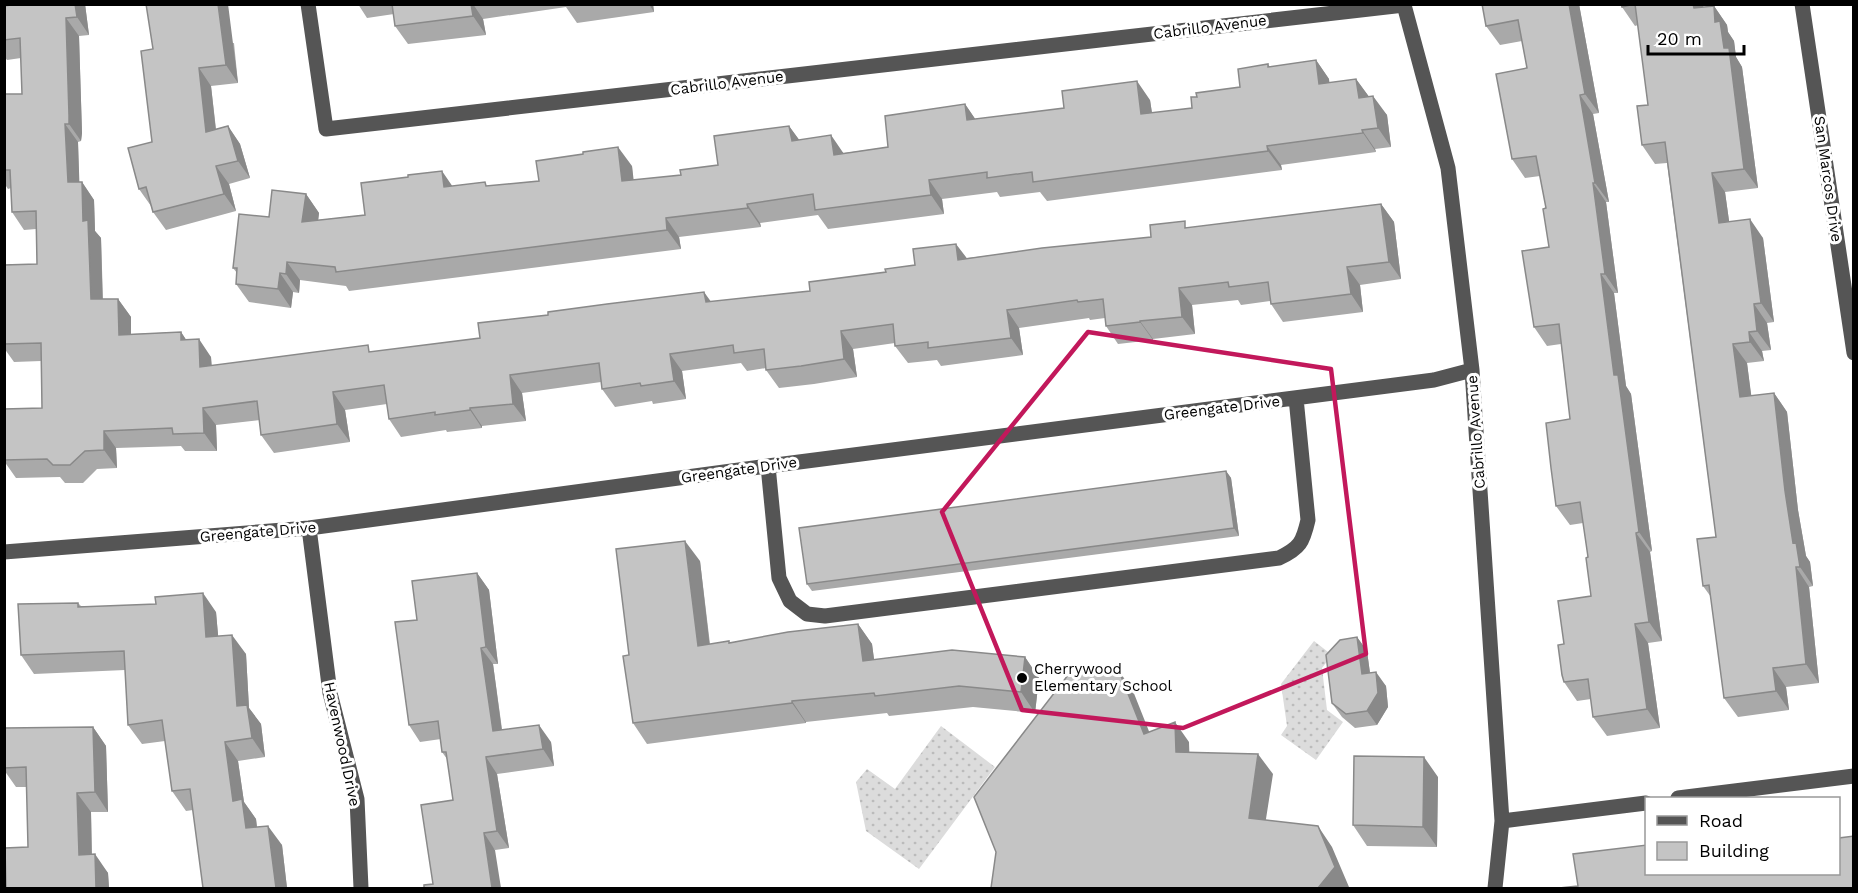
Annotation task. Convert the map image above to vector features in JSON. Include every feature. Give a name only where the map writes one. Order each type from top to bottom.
[{"type":"street","name":"Cabrillo Avenue","points":[[308,4],[326,129],[1404,5],[1448,168],[1472,370],[1502,821],[1495,888]]},
{"type":"street","name":"San Marcos Drive","points":[[1802,4],[1854,352]]},
{"type":"street","name":"Greengate Drive","points":[[4,552],[309,528],[1434,380],[1472,370]]},
{"type":"street","points":[[768,466],[778,578],[790,601],[807,614],[836,615],[1279,558],[1294,551],[1304,536],[1308,520],[1296,398]]},
{"type":"street","name":"Havenwood Drive","points":[[309,528],[330,693],[357,799],[361,888]]},
{"type":"street","points":[[1686,797],[1854,776]]},
{"type":"street","points":[[1502,821],[1645,803]]},
{"type":"highlighted area","points":[[1088,332],[1331,369],[1366,654],[1183,728],[1022,710],[942,512]]},
{"type":"shaded area","points":[[1314,641],[1332,655],[1322,668],[1327,710],[1343,722],[1316,760],[1281,735],[1287,726],[1281,684]]},
{"type":"shaded area","points":[[941,726],[995,767],[919,869],[866,831],[856,782],[867,769],[895,789]]},
{"type":"building","points":[[75,4],[77,17],[66,18],[69,124],[65,124],[68,182],[82,182],[83,221],[88,220],[91,299],[118,299],[119,335],[181,332],[181,340],[199,339],[200,367],[368,345],[369,352],[480,338],[478,323],[548,315],[548,312],[607,304],[704,292],[706,302],[810,291],[809,282],[886,272],[885,269],[915,265],[913,249],[956,244],[958,260],[1042,248],[1151,237],[1150,225],[1185,221],[1185,228],[1381,204],[1389,262],[1347,267],[1351,294],[1271,304],[1268,282],[1229,287],[1228,282],[1179,288],[1182,317],[1106,326],[1103,299],[1078,302],[1077,300],[1007,310],[1011,338],[928,348],[928,342],[895,346],[893,324],[841,331],[844,359],[766,370],[764,349],[734,353],[733,345],[670,354],[674,381],[641,386],[640,383],[602,389],[599,363],[510,375],[513,404],[470,408],[470,410],[435,415],[435,412],[389,419],[384,385],[333,392],[337,424],[261,435],[257,401],[203,408],[204,433],[173,434],[172,428],[104,431],[104,450],[85,451],[70,465],[53,465],[47,459],[4,460],[4,409],[42,408],[41,343],[4,344],[4,265],[37,264],[36,211],[12,212],[10,170],[4,170],[4,94],[22,94],[20,38],[4,40],[4,6]]},
{"type":"building","points":[[146,4],[218,4],[226,65],[199,68],[206,132],[228,126],[238,161],[216,166],[224,194],[153,212],[146,187],[139,189],[128,148],[152,142],[141,51],[153,49]]},
{"type":"building","points":[[392,4],[471,4],[473,16],[395,26]]},
{"type":"building","points":[[1482,4],[1569,4],[1585,94],[1580,95],[1595,183],[1593,183],[1605,274],[1601,274],[1614,375],[1618,375],[1639,532],[1636,533],[1649,622],[1635,624],[1647,709],[1593,717],[1588,679],[1564,682],[1562,675],[1558,645],[1564,644],[1558,601],[1591,596],[1586,558],[1588,557],[1580,502],[1556,506],[1551,468],[1546,423],[1570,419],[1559,324],[1534,327],[1522,251],[1549,247],[1543,209],[1546,208],[1536,156],[1512,159],[1496,74],[1527,68],[1518,20],[1486,26]]},
{"type":"building","points":[[1635,4],[1693,4],[1694,8],[1714,6],[1715,22],[1720,21],[1724,48],[1729,48],[1744,169],[1712,173],[1719,223],[1750,219],[1761,303],[1754,304],[1757,331],[1749,332],[1750,342],[1733,344],[1740,397],[1774,393],[1785,491],[1793,543],[1796,542],[1800,567],[1796,567],[1806,664],[1773,668],[1776,691],[1724,698],[1709,585],[1703,586],[1697,539],[1716,537],[1665,142],[1642,145],[1637,106],[1648,105]]},
{"type":"building","points":[[1316,60],[1319,84],[1356,79],[1359,98],[1373,96],[1378,128],[1362,130],[1363,133],[1267,146],[1268,151],[1033,182],[1032,172],[987,178],[987,172],[929,180],[931,195],[815,210],[813,194],[747,204],[748,208],[666,218],[667,230],[336,272],[335,267],[287,262],[286,274],[280,273],[278,289],[236,284],[237,268],[233,268],[239,214],[269,217],[272,190],[306,194],[302,222],[365,215],[361,183],[408,177],[408,175],[442,171],[444,187],[485,182],[486,186],[539,181],[536,161],[618,147],[622,181],[681,175],[680,170],[718,165],[714,136],[789,126],[792,141],[831,135],[834,155],[888,147],[885,116],[965,104],[967,120],[1064,108],[1062,91],[1137,81],[1141,114],[1192,108],[1191,97],[1197,97],[1196,93],[1240,87],[1238,69]]},
{"type":"building","points":[[1226,471],[1234,528],[807,584],[799,528]]},
{"type":"building","points":[[685,541],[698,646],[858,624],[863,661],[952,650],[1025,657],[1021,692],[959,686],[875,696],[874,693],[792,701],[792,703],[633,723],[623,656],[629,655],[616,549]]},
{"type":"building","points":[[477,573],[486,647],[481,648],[493,731],[539,725],[543,749],[486,757],[497,831],[484,833],[492,888],[424,888],[424,885],[433,884],[421,805],[453,800],[446,752],[442,752],[438,721],[409,725],[395,622],[417,620],[412,581]]},
{"type":"building","points":[[203,593],[206,637],[232,635],[237,706],[247,705],[252,738],[225,742],[233,801],[242,799],[246,828],[268,826],[276,888],[203,888],[190,789],[172,791],[162,720],[128,725],[124,651],[21,655],[18,604],[78,603],[78,607],[156,604],[155,597]]},
{"type":"building","points":[[1357,637],[1362,674],[1376,672],[1378,693],[1367,711],[1346,714],[1332,703],[1326,655],[1340,640]]},
{"type":"building","points":[[1075,666],[1119,671],[1144,734],[1175,722],[1176,752],[1258,754],[1249,818],[1318,826],[1335,867],[1318,888],[991,888],[996,852],[974,797]]},
{"type":"building","points":[[93,727],[95,792],[77,793],[79,855],[95,854],[96,888],[6,888],[5,848],[28,847],[26,767],[4,768],[4,728]]},
{"type":"building","points":[[1354,756],[1424,757],[1423,827],[1353,825]]},
{"type":"building","points":[[1854,836],[1854,888],[1559,888],[1578,886],[1573,854],[1645,845],[1645,875],[1840,875],[1840,838]]},
{"type":"place","name":"Cherrywood Elementary School","points":[[1022,678]]}]
